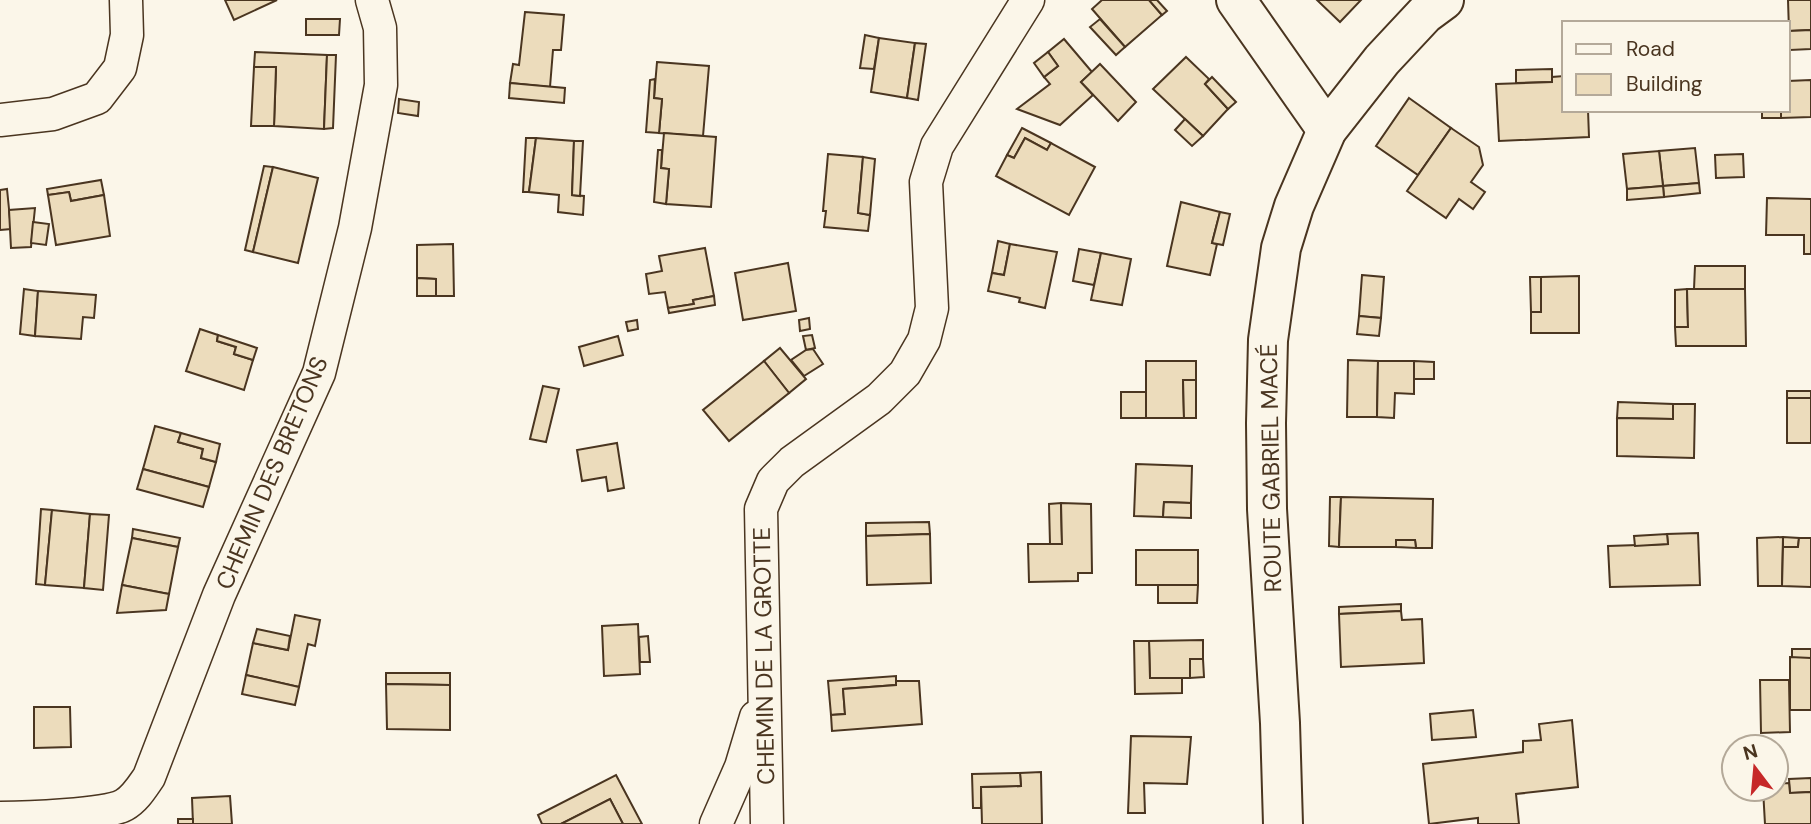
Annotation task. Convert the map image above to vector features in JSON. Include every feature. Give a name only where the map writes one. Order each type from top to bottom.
[{"type":"main road","points":[[1236,0],[1327,130]]},
{"type":"main road","name":"ROUTE GABRIEL MACÉ","points":[[1283,824],[1280,723],[1267,509],[1268,340],[1281,248],[1294,206],[1327,130],[1382,60],[1425,14],[1444,0]]},
{"type":"street","points":[[0,120],[53,114],[97,98],[120,68],[127,35],[126,0]]},
{"type":"street","name":"CHEMIN DES BRETONS","points":[[0,818],[96,812],[123,806],[139,792],[149,777],[219,595],[319,373],[355,228],[381,85],[380,27],[372,0]]},
{"type":"street","name":"CHEMIN DE LA GROTTE","points":[[767,824],[761,509],[773,481],[792,462],[879,399],[905,373],[924,340],[932,308],[926,181],[933,158],[950,122],[1028,0]]},
{"type":"street","points":[[716,824],[741,767],[765,687]]},
{"type":"building","points":[[225,0],[277,0],[234,20]]},
{"type":"building","points":[[1102,0],[1149,0],[1162,15],[1125,47],[1092,9]]},
{"type":"building","points":[[1149,0],[1157,0],[1167,11],[1162,15]]},
{"type":"building","points":[[1317,0],[1361,0],[1340,22]]},
{"type":"building","points":[[1788,0],[1811,0],[1811,30],[1790,31]]},
{"type":"building","points":[[525,12],[564,15],[561,50],[553,50],[550,87],[510,83],[513,64],[519,65]]},
{"type":"building","points":[[306,19],[340,19],[339,35],[306,35]]},
{"type":"building","points":[[1100,19],[1125,47],[1116,55],[1090,27]]},
{"type":"building","points":[[1811,30],[1811,49],[1790,50],[1790,31]]},
{"type":"building","points":[[865,35],[879,38],[874,69],[860,68]]},
{"type":"building","points":[[879,38],[915,43],[907,98],[871,92]]},
{"type":"building","points":[[1064,39],[1092,72],[1081,82],[1093,95],[1060,125],[1017,109],[1050,84],[1044,77],[1058,66],[1048,52]]},
{"type":"building","points":[[915,43],[926,44],[918,100],[907,98]]},
{"type":"building","points":[[255,52],[327,55],[324,129],[274,126],[276,67],[254,67]]},
{"type":"building","points":[[1048,52],[1058,66],[1044,77],[1034,63]]},
{"type":"building","points":[[327,55],[336,55],[333,128],[324,129]]},
{"type":"building","points":[[1186,57],[1209,79],[1205,84],[1228,109],[1203,136],[1153,89]]},
{"type":"building","points":[[657,62],[709,66],[703,136],[659,133],[662,99],[654,98]]},
{"type":"building","points":[[1100,64],[1136,102],[1118,121],[1081,82]]},
{"type":"building","points":[[254,67],[276,67],[274,126],[251,126]]},
{"type":"building","points":[[1552,69],[1552,82],[1516,83],[1516,70]]},
{"type":"building","points":[[1562,76],[1562,112],[1588,112],[1589,137],[1499,141],[1496,84],[1552,82],[1552,77]]},
{"type":"building","points":[[1212,77],[1236,102],[1228,109],[1205,84]]},
{"type":"building","points":[[655,79],[654,98],[662,99],[659,133],[646,132],[650,80]]},
{"type":"building","points":[[1811,80],[1811,117],[1781,118],[1781,112],[1790,112],[1790,81]]},
{"type":"building","points":[[510,83],[565,88],[564,103],[509,98]]},
{"type":"building","points":[[1409,98],[1451,128],[1418,175],[1376,146]]},
{"type":"building","points":[[399,99],[419,102],[418,116],[398,113]]},
{"type":"building","points":[[1762,112],[1781,112],[1781,118],[1762,118]]},
{"type":"building","points":[[1185,119],[1203,136],[1192,146],[1175,130]]},
{"type":"building","points":[[1022,128],[1051,143],[1047,150],[1025,138],[1014,158],[1007,155]]},
{"type":"building","points":[[1451,128],[1479,147],[1483,165],[1471,182],[1485,192],[1473,209],[1459,199],[1446,218],[1407,191]]},
{"type":"building","points":[[664,133],[716,137],[711,207],[666,204],[669,169],[661,168]]},
{"type":"building","points":[[526,138],[536,138],[529,192],[523,192]]},
{"type":"building","points":[[536,138],[574,141],[572,195],[584,196],[583,215],[558,212],[559,195],[529,192]]},
{"type":"building","points":[[1025,138],[1047,150],[1051,143],[1095,167],[1069,215],[996,176],[1007,155],[1014,158]]},
{"type":"building","points":[[574,141],[583,141],[580,196],[572,195]]},
{"type":"building","points":[[1695,148],[1699,183],[1663,186],[1659,151]]},
{"type":"building","points":[[658,150],[662,150],[661,168],[669,169],[666,204],[654,202]]},
{"type":"building","points":[[1659,151],[1663,186],[1627,189],[1623,154]]},
{"type":"building","points":[[828,154],[863,157],[858,213],[870,215],[868,231],[824,227]]},
{"type":"building","points":[[1743,154],[1744,177],[1716,178],[1715,155]]},
{"type":"building","points":[[863,157],[875,159],[870,215],[858,213]]},
{"type":"building","points":[[264,166],[273,167],[253,252],[245,250]]},
{"type":"building","points":[[273,167],[318,178],[298,263],[253,252]]},
{"type":"building","points":[[101,180],[104,195],[71,201],[69,192],[48,195],[47,189]]},
{"type":"building","points":[[1699,183],[1700,193],[1664,197],[1663,186]]},
{"type":"building","points":[[1663,186],[1664,197],[1627,200],[1627,189]]},
{"type":"building","points":[[7,189],[11,229],[0,230],[0,190]]},
{"type":"building","points":[[69,192],[71,201],[104,195],[110,236],[56,245],[48,195]]},
{"type":"building","points":[[1767,198],[1811,199],[1811,254],[1804,254],[1804,235],[1766,235]]},
{"type":"building","points":[[1181,202],[1220,212],[1212,243],[1217,244],[1210,275],[1167,266]]},
{"type":"building","points":[[35,208],[31,247],[11,248],[9,210]]},
{"type":"building","points":[[1220,212],[1230,214],[1223,245],[1212,243]]},
{"type":"building","points":[[33,222],[49,224],[46,245],[31,243]]},
{"type":"building","points":[[998,241],[1010,244],[1004,275],[992,273]]},
{"type":"building","points":[[453,244],[454,296],[436,296],[436,279],[417,278],[417,245]]},
{"type":"building","points":[[1010,244],[1057,252],[1045,308],[1019,302],[1020,298],[988,291],[992,273],[1004,275]]},
{"type":"building","points":[[705,248],[714,296],[693,300],[694,304],[668,308],[665,292],[649,294],[646,274],[662,271],[659,256]]},
{"type":"building","points":[[1079,249],[1101,253],[1094,285],[1073,281]]},
{"type":"building","points":[[1101,253],[1131,259],[1122,305],[1091,300]]},
{"type":"building","points":[[788,263],[796,311],[743,320],[735,273]]},
{"type":"building","points":[[1695,266],[1745,266],[1745,289],[1694,289]]},
{"type":"building","points":[[1362,275],[1384,277],[1381,318],[1359,316]]},
{"type":"building","points":[[1579,276],[1579,333],[1531,333],[1531,312],[1541,312],[1541,277]]},
{"type":"building","points":[[1530,277],[1541,277],[1541,312],[1531,312]]},
{"type":"building","points":[[417,278],[436,279],[436,296],[417,296]]},
{"type":"building","points":[[24,289],[38,291],[35,336],[20,334]]},
{"type":"building","points":[[1687,289],[1688,327],[1675,327],[1675,290]]},
{"type":"building","points":[[1687,289],[1745,289],[1746,346],[1676,346],[1675,327],[1688,327]]},
{"type":"building","points":[[38,291],[96,295],[94,318],[83,317],[81,339],[35,336]]},
{"type":"building","points":[[714,296],[715,305],[669,313],[668,308],[694,304],[693,300]]},
{"type":"building","points":[[1359,316],[1381,318],[1379,336],[1357,334]]},
{"type":"building","points":[[809,318],[810,329],[800,331],[799,320]]},
{"type":"building","points":[[637,320],[638,329],[628,331],[626,322]]},
{"type":"building","points":[[200,329],[218,335],[217,341],[236,347],[234,354],[253,360],[244,390],[186,371]]},
{"type":"building","points":[[218,335],[257,348],[253,360],[234,354],[236,347],[217,341]]},
{"type":"building","points":[[812,335],[815,348],[806,350],[803,336]]},
{"type":"building","points":[[618,336],[623,355],[584,366],[579,347]]},
{"type":"building","points":[[780,348],[806,379],[789,393],[764,361]]},
{"type":"building","points":[[813,349],[823,364],[804,376],[791,360],[806,350]]},
{"type":"building","points":[[1348,360],[1378,361],[1377,417],[1347,417]]},
{"type":"building","points":[[764,361],[789,393],[729,441],[703,410]]},
{"type":"building","points":[[1146,361],[1196,361],[1196,380],[1183,380],[1184,418],[1146,418]]},
{"type":"building","points":[[1378,361],[1414,361],[1414,394],[1395,393],[1394,418],[1377,417]]},
{"type":"building","points":[[1414,361],[1434,362],[1434,379],[1414,379]]},
{"type":"building","points":[[1183,380],[1196,380],[1196,418],[1184,418]]},
{"type":"building","points":[[543,386],[559,389],[546,442],[530,439]]},
{"type":"building","points":[[1787,391],[1811,391],[1811,398],[1787,398]]},
{"type":"building","points":[[1121,392],[1146,392],[1146,418],[1121,418]]},
{"type":"building","points":[[1787,398],[1811,398],[1811,443],[1787,443]]},
{"type":"building","points":[[1618,402],[1673,404],[1673,419],[1617,418]]},
{"type":"building","points":[[1673,404],[1695,404],[1694,458],[1617,456],[1617,418],[1673,419]]},
{"type":"building","points":[[155,426],[181,433],[178,442],[203,449],[201,458],[216,462],[209,487],[143,469]]},
{"type":"building","points":[[181,433],[220,444],[216,462],[201,458],[203,449],[178,442]]},
{"type":"building","points":[[617,443],[624,488],[608,491],[606,477],[582,481],[577,450]]},
{"type":"building","points":[[1136,464],[1192,466],[1191,503],[1164,502],[1163,517],[1134,516]]},
{"type":"building","points":[[143,469],[209,487],[203,507],[137,489]]},
{"type":"building","points":[[1330,497],[1341,497],[1339,547],[1329,546]]},
{"type":"building","points":[[1341,497],[1433,499],[1432,548],[1416,548],[1415,540],[1396,540],[1396,547],[1339,547]]},
{"type":"building","points":[[1164,502],[1191,503],[1191,518],[1163,517]]},
{"type":"building","points":[[1061,503],[1062,544],[1050,544],[1049,504]]},
{"type":"building","points":[[1061,503],[1091,504],[1092,573],[1078,573],[1078,581],[1029,582],[1028,544],[1062,544]]},
{"type":"building","points":[[41,509],[52,510],[45,585],[36,584]]},
{"type":"building","points":[[52,510],[90,514],[84,588],[45,585]]},
{"type":"building","points":[[90,514],[109,515],[103,590],[84,588]]},
{"type":"building","points":[[929,522],[930,534],[866,536],[866,523]]},
{"type":"building","points":[[133,529],[180,538],[178,547],[132,538]]},
{"type":"building","points":[[1698,533],[1700,585],[1610,587],[1608,546],[1668,544],[1667,534]]},
{"type":"building","points":[[930,534],[931,583],[867,585],[866,536]]},
{"type":"building","points":[[1667,534],[1668,544],[1635,546],[1634,536]]},
{"type":"building","points":[[1783,537],[1799,538],[1798,547],[1783,547]]},
{"type":"building","points":[[1783,537],[1782,586],[1758,586],[1757,538]]},
{"type":"building","points":[[132,538],[178,547],[169,594],[122,585]]},
{"type":"building","points":[[1799,538],[1811,538],[1811,587],[1782,586],[1783,547],[1798,547]]},
{"type":"building","points":[[1396,540],[1415,540],[1416,548],[1396,547]]},
{"type":"building","points":[[1136,550],[1198,550],[1198,585],[1136,585]]},
{"type":"building","points":[[122,585],[169,594],[166,610],[117,613]]},
{"type":"building","points":[[1158,585],[1198,585],[1197,603],[1158,603]]},
{"type":"building","points":[[1401,604],[1401,611],[1339,614],[1339,607]]},
{"type":"building","points":[[1401,611],[1402,620],[1422,619],[1424,663],[1341,667],[1339,614]]},
{"type":"building","points":[[295,615],[320,620],[315,646],[308,644],[299,687],[246,675],[253,643],[288,650]]},
{"type":"building","points":[[638,624],[640,674],[604,676],[602,626]]},
{"type":"building","points":[[257,629],[290,636],[288,650],[253,643]]},
{"type":"building","points":[[648,636],[650,662],[640,662],[639,637]]},
{"type":"building","points":[[1203,640],[1203,659],[1190,659],[1190,678],[1150,678],[1149,641]]},
{"type":"building","points":[[1134,641],[1149,641],[1150,678],[1182,678],[1182,693],[1135,694]]},
{"type":"building","points":[[1792,649],[1811,649],[1811,658],[1792,658]]},
{"type":"building","points":[[1790,657],[1811,658],[1811,710],[1790,710]]},
{"type":"building","points":[[1190,659],[1203,659],[1204,677],[1190,678]]},
{"type":"building","points":[[386,673],[450,673],[450,685],[386,684]]},
{"type":"building","points":[[246,675],[299,687],[295,705],[242,694]]},
{"type":"building","points":[[896,676],[896,685],[843,689],[845,714],[831,715],[828,681]]},
{"type":"building","points":[[1760,680],[1789,680],[1790,732],[1761,733]]},
{"type":"building","points":[[896,681],[919,681],[922,724],[832,731],[831,715],[845,714],[843,689],[896,685]]},
{"type":"building","points":[[386,684],[450,685],[450,730],[387,729]]},
{"type":"building","points":[[34,707],[70,707],[71,747],[34,748]]},
{"type":"building","points":[[1473,710],[1476,737],[1432,740],[1430,714]]},
{"type":"building","points":[[1572,720],[1578,787],[1516,794],[1519,824],[1478,824],[1478,818],[1429,824],[1423,764],[1523,752],[1523,741],[1541,740],[1539,724]]},
{"type":"building","points":[[1131,736],[1191,737],[1187,784],[1144,783],[1145,813],[1128,813]]},
{"type":"building","points":[[1041,772],[1042,824],[982,824],[981,787],[1021,786],[1020,773]]},
{"type":"building","points":[[1020,773],[1021,786],[981,787],[981,808],[973,808],[972,774]]},
{"type":"building","points":[[616,775],[642,824],[623,824],[610,799],[561,824],[542,824],[538,815]]},
{"type":"building","points":[[1811,778],[1811,792],[1790,793],[1790,779]]},
{"type":"building","points":[[1811,792],[1811,824],[1765,824],[1764,803],[1790,803],[1790,793]]},
{"type":"building","points":[[230,796],[232,824],[193,824],[192,798]]},
{"type":"building","points":[[610,799],[623,824],[561,824]]},
{"type":"building","points":[[178,819],[193,819],[193,824],[178,824]]}]
